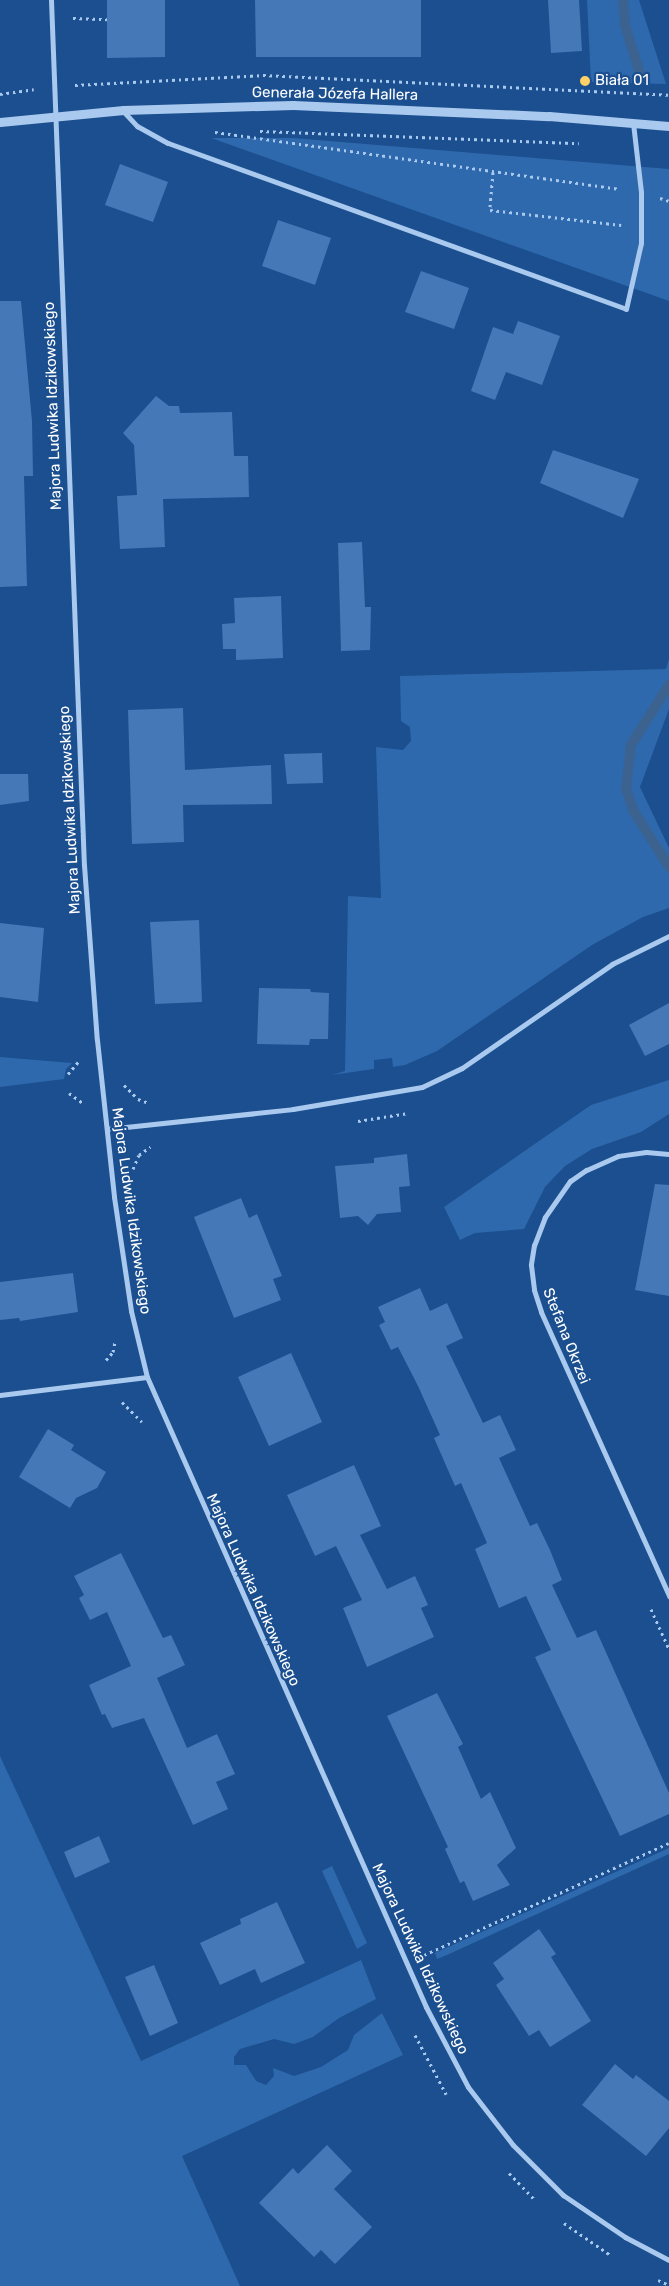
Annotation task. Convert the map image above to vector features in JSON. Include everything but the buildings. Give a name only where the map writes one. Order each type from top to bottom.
[{"type":"street","name":"Majora Ludwika Idzikowskiego","points":[[51,0],[84,865],[107,1129],[126,1283],[147,1378],[168,1430],[426,2007],[468,2087],[518,2150],[563,2195],[625,2237],[669,2260]]},
{"type":"street","name":"Generała Józefa Hallera","points":[[0,122],[56,115],[123,110],[346,106],[669,126]]},
{"type":"street","points":[[123,110],[137,126],[168,143],[626,309],[636,278],[641,228],[641,192],[633,123]]},
{"type":"street","points":[[107,1129],[293,1109],[422,1088],[456,1072],[612,964],[669,936]]},
{"type":"street","name":"Stefana Okrzei","points":[[669,1154],[646,1152],[618,1156],[602,1162],[570,1181],[541,1226],[534,1245],[531,1270],[540,1312],[669,1596]]},
{"type":"street","points":[[0,1395],[147,1378]]},
{"type":"path","points":[[72,18],[107,19]]},
{"type":"path","points":[[247,130],[207,130],[641,192],[669,201]]},
{"type":"path","points":[[257,131],[585,144]]},
{"type":"path","points":[[493,172],[490,210],[641,228]]},
{"type":"path","points":[[122,1078],[133,1096],[157,1104]]},
{"type":"path","points":[[133,1176],[139,1155],[156,1146]]},
{"type":"path","points":[[114,1400],[134,1411],[149,1438],[168,1430]]},
{"type":"path","points":[[423,1955],[669,1842]]},
{"type":"path","points":[[419,1946],[427,1964]]},
{"type":"shaded area","points":[[587,0],[639,0],[666,84],[591,82]]},
{"type":"shaded area","points":[[211,138],[293,138],[669,169],[669,301]]},
{"type":"shaded area","points":[[669,659],[669,709],[640,787],[669,848],[669,908],[643,917],[592,945],[437,1051],[405,1065],[393,1067],[392,1058],[374,1060],[374,1069],[332,1075],[345,1071],[348,896],[381,898],[376,747],[403,750],[411,741],[410,727],[401,721],[400,676],[666,669]]},
{"type":"shaded area","points":[[0,1057],[72,1063],[66,1069],[64,1079],[0,1087]]},
{"type":"shaded area","points":[[669,1080],[669,1114],[641,1132],[592,1149],[565,1166],[545,1187],[524,1229],[475,1233],[460,1240],[444,1207],[591,1105]]},
{"type":"shaded area","points":[[0,1756],[141,2061],[361,1960],[376,1999],[339,2018],[313,2037],[294,2044],[274,2039],[240,2049],[234,2057],[234,2065],[246,2065],[256,2081],[266,2085],[274,2076],[273,2068],[294,2076],[321,2067],[348,2050],[354,2035],[382,2013],[403,2055],[182,2156],[240,2286],[0,2286]]},
{"type":"shaded area","points":[[669,1848],[669,1854],[437,1959],[435,1953]]},
{"type":"shaded area","points":[[332,1866],[367,1943],[357,1949],[322,1871]]},
{"type":"waterway","points":[[623,0],[625,25],[640,74]]},
{"type":"waterway","points":[[669,685],[631,745],[626,788],[633,810],[669,867]]},
{"type":"place","name":"Biała 01","points":[[585,81]]}]
